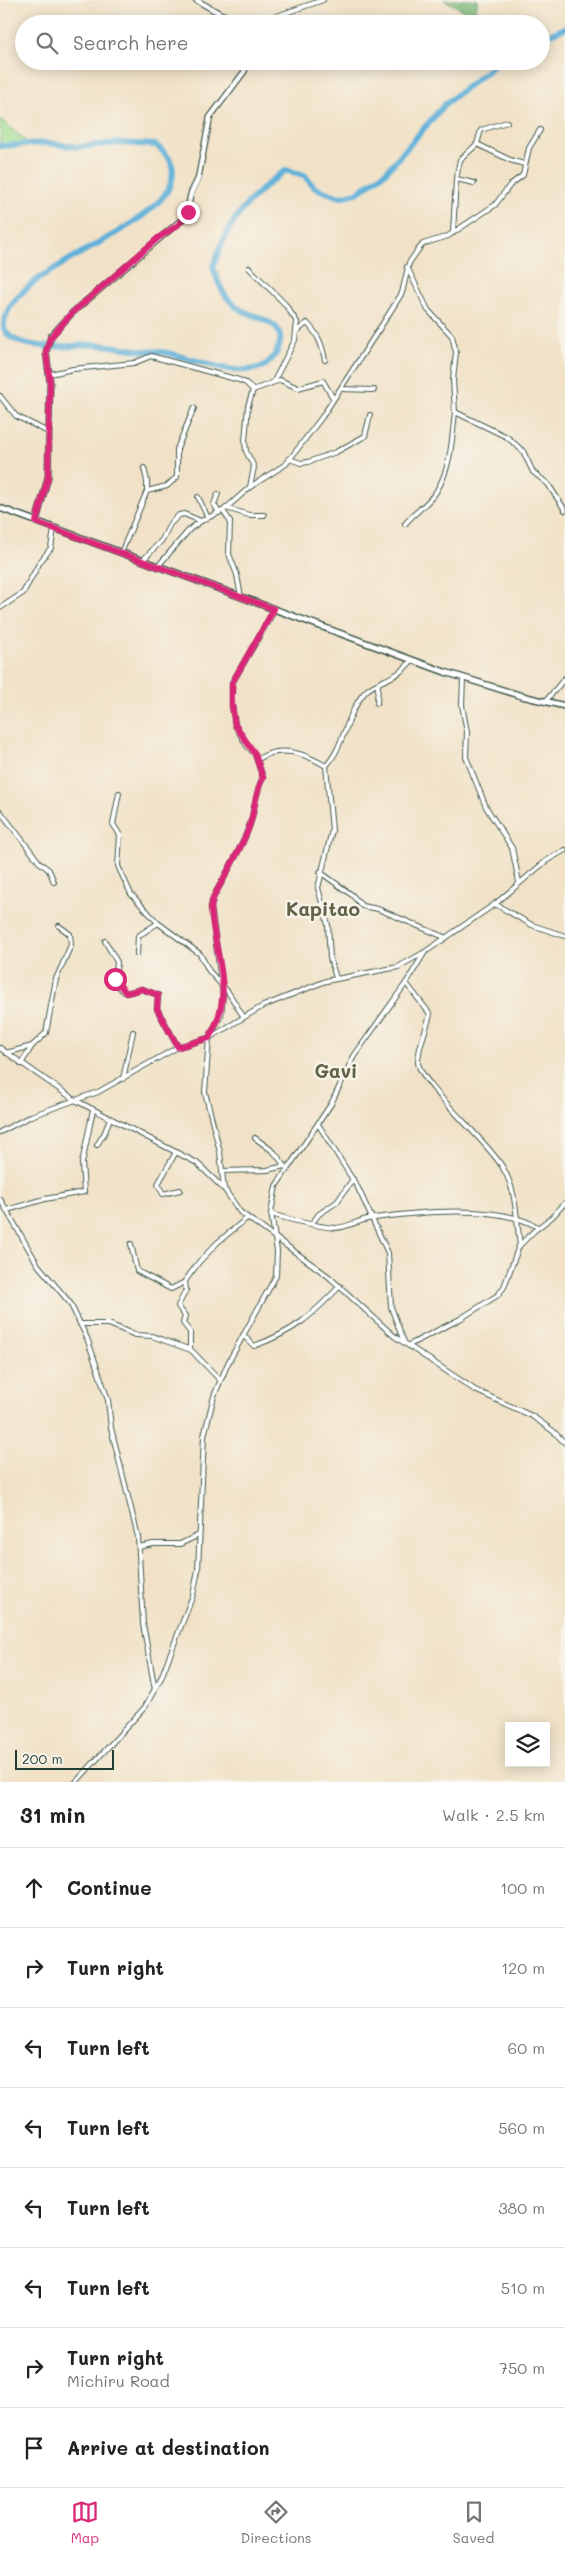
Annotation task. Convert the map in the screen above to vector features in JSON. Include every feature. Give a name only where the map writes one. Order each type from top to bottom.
[{"type":"main road","points":[[0,508],[462,678],[565,706]]},
{"type":"street","points":[[196,0],[224,15]]},
{"type":"street","points":[[281,15],[324,0]]},
{"type":"street","points":[[36,522],[48,477],[50,374],[46,352],[50,338],[72,313],[186,216],[190,205],[191,193],[198,179],[210,117],[245,70]]},
{"type":"street","points":[[453,233],[456,179],[462,157],[477,144],[481,130],[506,122]]},
{"type":"street","points":[[158,566],[187,532],[201,521],[223,511],[250,488],[283,466],[311,433],[402,293],[407,267],[421,246],[453,233],[495,206],[510,185],[523,175],[524,164],[534,136],[540,130]]},
{"type":"street","points":[[477,144],[510,160],[524,164]]},
{"type":"street","points":[[456,179],[474,183]]},
{"type":"street","points":[[405,524],[435,493],[445,471],[452,447],[455,412],[453,380],[456,352],[452,336],[428,310],[407,267]]},
{"type":"street","points":[[249,268],[294,316],[297,322],[295,340],[274,381]]},
{"type":"street","points":[[297,331],[307,323],[312,328],[320,338],[325,360]]},
{"type":"street","points":[[50,374],[67,370],[134,363],[152,356],[238,380],[246,383],[253,390]]},
{"type":"street","points":[[250,488],[254,465],[246,451],[245,441],[248,406],[253,390],[280,380],[298,388],[323,381],[333,398]]},
{"type":"street","points":[[341,389],[374,390]]},
{"type":"street","points":[[0,396],[16,416],[48,432]]},
{"type":"street","points":[[147,491],[167,486],[177,477],[177,449],[194,408]]},
{"type":"street","points":[[455,412],[507,437],[523,451],[533,472],[548,484],[565,510]]},
{"type":"street","points":[[289,459],[300,463],[315,460],[362,438],[368,428],[370,415]]},
{"type":"street","points":[[121,553],[147,491],[144,468]]},
{"type":"street","points":[[218,494],[214,504],[223,511],[230,521],[229,554],[237,575],[241,597]]},
{"type":"street","points":[[198,497],[208,518]]},
{"type":"street","points":[[223,511],[248,515],[264,515]]},
{"type":"street","points":[[142,560],[162,540],[170,524],[178,515],[184,514],[201,521]]},
{"type":"street","points":[[0,608],[23,594],[40,562],[49,551],[54,529]]},
{"type":"street","points":[[225,1190],[205,1092],[209,1038],[221,1015],[224,986],[211,907],[213,898],[245,839],[256,808],[258,788],[263,778],[255,754],[235,725],[232,706],[232,683],[274,609]]},
{"type":"street","points":[[336,978],[330,958],[328,925],[318,888],[320,872],[332,830],[326,766],[345,736],[354,709],[366,692],[400,674],[412,660]]},
{"type":"street","points":[[462,678],[462,706],[467,732],[466,757],[486,807],[512,848],[520,882]]},
{"type":"street","points":[[545,702],[565,678]]},
{"type":"street","points":[[377,703],[378,685]]},
{"type":"street","points":[[256,760],[263,756],[289,751],[313,759],[326,766]]},
{"type":"street","points":[[255,754],[263,756]]},
{"type":"street","points":[[119,793],[113,824],[120,835],[117,857],[121,876],[131,894],[158,923],[200,954],[209,971],[224,986],[243,1016]]},
{"type":"street","points":[[0,811],[39,862],[49,870],[54,882]]},
{"type":"street","points":[[0,1132],[26,1118],[62,1107],[98,1092],[178,1047],[209,1038],[243,1016],[263,1006],[336,978],[398,967],[425,952],[444,937],[495,904],[520,882],[565,850]]},
{"type":"street","points":[[320,872],[352,895],[362,906],[378,909],[444,937]]},
{"type":"street","points":[[495,904],[532,925],[565,936]]},
{"type":"street","points":[[137,954],[138,936],[158,923]]},
{"type":"street","points":[[20,1064],[32,1046],[46,1033],[56,979],[71,945],[70,934],[59,926]]},
{"type":"street","points":[[105,941],[117,962],[113,974],[118,985],[126,993],[142,989],[158,995],[157,1009],[178,1047]]},
{"type":"street","points":[[76,1782],[145,1707],[155,1690],[196,1584],[204,1436],[220,1380],[276,1276],[278,1264],[271,1214],[276,1186],[286,1167],[318,1124],[337,1094],[354,1056],[406,983],[425,952]]},
{"type":"street","points":[[406,983],[430,1014],[418,1061],[421,1070],[499,1161],[514,1188],[520,1244]]},
{"type":"street","points":[[123,1079],[133,1032]]},
{"type":"street","points":[[6,1053],[32,1046]]},
{"type":"street","points":[[0,1048],[20,1064],[75,1100],[197,1163],[225,1190],[235,1206],[248,1218],[340,1286],[370,1317],[475,1390],[532,1416],[553,1431],[565,1443]]},
{"type":"street","points":[[7,1210],[45,1199],[84,1192],[82,1164],[93,1110]]},
{"type":"street","points":[[98,1145],[106,1132],[110,1118]]},
{"type":"street","points":[[318,1124],[353,1179],[388,1253],[392,1309],[404,1342]]},
{"type":"street","points":[[255,1138],[274,1152],[286,1167]]},
{"type":"street","points":[[176,1152],[158,1184],[163,1194],[180,1190]]},
{"type":"street","points":[[222,1171],[267,1170],[286,1167]]},
{"type":"street","points":[[312,1223],[319,1214],[337,1202],[353,1179]]},
{"type":"street","points":[[0,1199],[38,1265],[67,1299],[80,1324],[108,1400],[111,1428],[139,1547],[143,1624],[155,1690]]},
{"type":"street","points":[[408,1345],[455,1322],[498,1295],[504,1287],[520,1244],[538,1227],[551,1219],[565,1202]]},
{"type":"street","points":[[271,1214],[337,1228],[372,1219],[405,1214],[459,1212],[495,1214],[538,1227]]},
{"type":"street","points":[[131,1244],[137,1271],[171,1289],[185,1282],[208,1252],[248,1218]]},
{"type":"street","points":[[185,1282],[186,1290],[178,1306],[185,1316],[183,1323],[190,1332],[190,1350]]},
{"type":"street","points":[[243,1335],[254,1346],[284,1335],[317,1312],[340,1286]]},
{"type":"street","points":[[80,1324],[109,1324],[135,1335],[152,1336],[190,1350],[220,1380]]},
{"type":"street","points":[[139,1547],[184,1544],[200,1535]]},
{"type":"green space","points":[[444,0],[478,0],[474,15]]},
{"type":"green space","points":[[0,119],[26,141],[26,145],[0,146]]},
{"type":"waterway","points":[[550,34],[565,28]]},
{"type":"waterway","points":[[0,146],[46,143],[78,147],[118,143],[156,145],[171,162],[170,185],[154,206],[127,226],[61,264],[32,284],[11,305],[4,328],[9,335],[17,341],[40,346],[100,345],[164,352],[229,369],[245,370],[259,368],[271,360],[279,346],[280,337],[278,330],[265,320],[234,305],[223,292],[213,266],[223,240],[244,208],[268,184],[286,170],[304,175],[315,188],[340,197],[357,193],[386,172],[446,103],[488,70]]},
{"type":"district","name":"Kapitao","points":[[323,908]]},
{"type":"district","name":"Gavi","points":[[336,1070]]},
{"type":"route","points":[[115,979],[123,992],[142,989],[158,995],[157,1009],[178,1047],[209,1038],[221,1015],[224,986],[213,931],[211,907],[213,898],[245,839],[256,808],[258,788],[263,778],[255,754],[247,746],[235,725],[232,706],[232,683],[274,609],[36,522],[48,477],[50,374],[46,352],[50,338],[72,313],[148,249],[158,238],[178,225],[188,212]]}]
